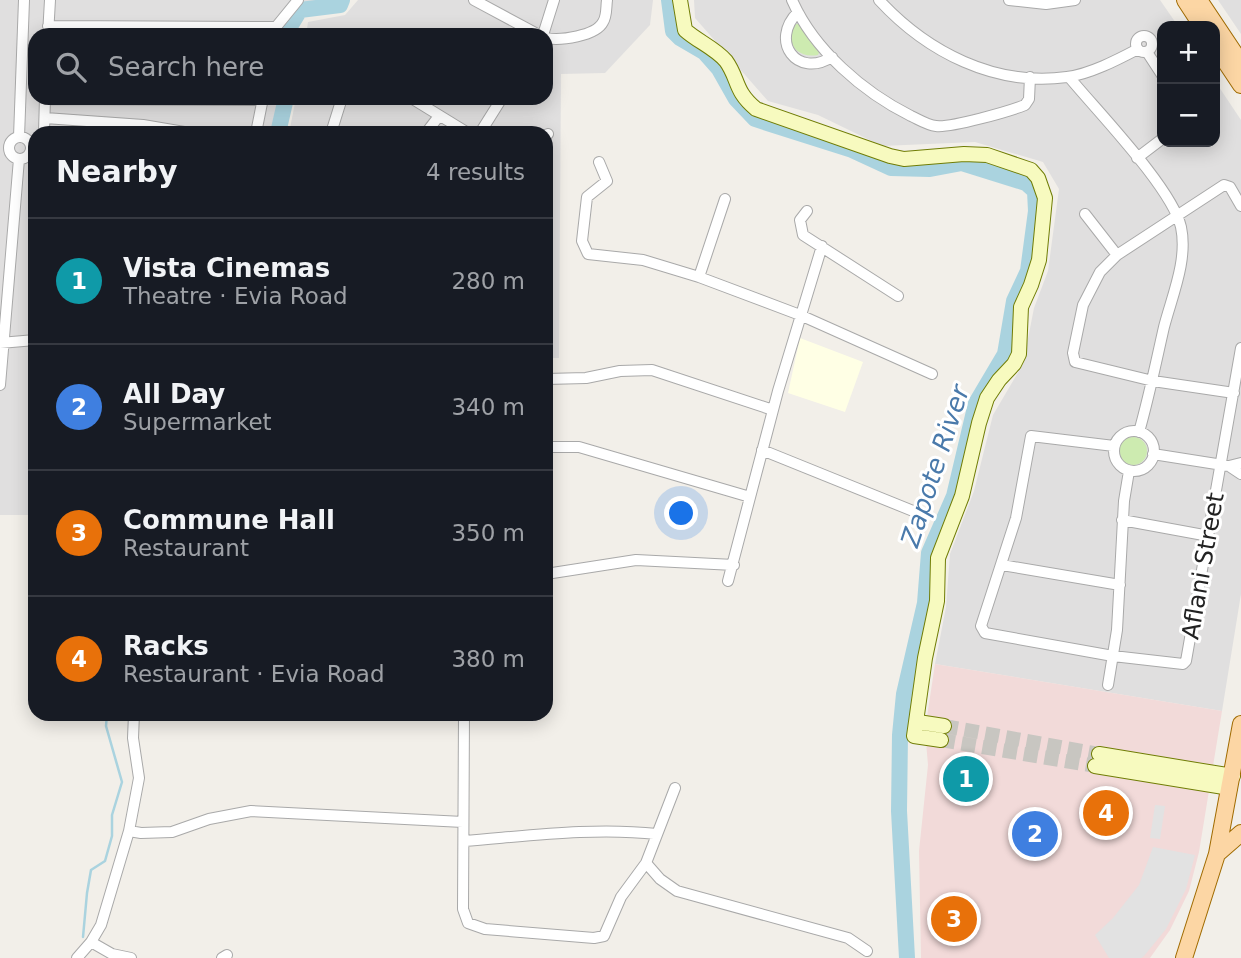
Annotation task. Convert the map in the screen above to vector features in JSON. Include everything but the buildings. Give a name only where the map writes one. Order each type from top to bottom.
[{"type":"main road","points":[[1185,0],[1199,21]]},
{"type":"main road","points":[[1199,0],[1241,63]]},
{"type":"main road","points":[[1220,54],[1241,85]]},
{"type":"main road","points":[[1184,958],[1207,889],[1236,780],[1241,724]]},
{"type":"main road","points":[[1217,854],[1241,833]]},
{"type":"main road","points":[[1173,958],[1192,929]]},
{"type":"street","points":[[19,137],[24,0]]},
{"type":"street","points":[[48,28],[50,0]]},
{"type":"street","points":[[276,28],[298,0]]},
{"type":"street","points":[[474,0],[527,28]]},
{"type":"street","points":[[545,28],[554,0]]},
{"type":"street","points":[[553,37],[569,39],[598,28],[605,19],[607,0]]},
{"type":"street","points":[[680,0],[685,30],[725,60],[738,90],[756,109],[890,156],[904,159],[987,155],[1031,170],[1038,178],[1045,198],[1039,260],[1021,307],[1019,354],[987,398],[962,496],[938,558],[937,601],[925,658],[916,729],[942,733]]},
{"type":"street","points":[[792,0],[832,57],[880,98],[929,124],[936,126],[1025,105],[1029,99],[1030,77]]},
{"type":"street","points":[[878,0],[917,35],[954,58],[979,69],[1030,77],[1069,77],[1142,51],[1157,69]]},
{"type":"street","points":[[1009,0],[1046,4],[1075,0]]},
{"type":"street","points":[[798,12],[786,27],[786,45],[790,53],[804,63],[813,65],[832,57]]},
{"type":"street","points":[[1069,77],[1137,158],[1177,215],[1181,228],[1181,259],[1139,432]]},
{"type":"street","points":[[44,126],[45,105]]},
{"type":"street","points":[[257,126],[262,105]]},
{"type":"street","points":[[333,126],[340,105]]},
{"type":"street","points":[[422,105],[456,126]]},
{"type":"street","points":[[484,126],[498,105]]},
{"type":"street","points":[[431,126],[439,116]]},
{"type":"street","points":[[45,118],[149,126]]},
{"type":"street","points":[[28,140],[19,137],[4,143],[12,156],[19,159],[28,155]]},
{"type":"street","points":[[1137,158],[1157,143]]},
{"type":"street","points":[[0,385],[4,276],[19,159]]},
{"type":"street","points":[[599,162],[607,181],[587,197],[582,241],[588,254],[643,260],[698,277],[800,315],[932,374]]},
{"type":"street","points":[[1234,393],[1153,381],[1081,365],[1073,358],[1083,304],[1100,272],[1117,255],[1224,185],[1230,187],[1241,206]]},
{"type":"street","points":[[698,277],[725,199]]},
{"type":"street","points":[[807,211],[800,220],[800,231],[803,235],[898,296]]},
{"type":"street","points":[[1085,214],[1117,255]]},
{"type":"street","points":[[728,581],[773,410],[822,246]]},
{"type":"street","points":[[1156,307],[1169,309]]},
{"type":"street","points":[[1,343],[28,341]]},
{"type":"street","name":"Aflani Street","points":[[1113,656],[1179,666],[1186,661],[1225,465],[1241,348]]},
{"type":"street","points":[[553,379],[586,378],[620,371],[652,370],[773,410]]},
{"type":"street","points":[[1139,432],[1151,441],[1153,454],[1145,467],[1129,471],[1116,462],[1114,446],[1124,434],[1139,432]]},
{"type":"street","points":[[1113,656],[985,634],[981,626],[1018,509],[1031,436],[1114,446]]},
{"type":"street","points":[[553,447],[579,447],[750,497]]},
{"type":"street","points":[[762,450],[923,515]]},
{"type":"street","points":[[1153,454],[1225,465],[1241,463]]},
{"type":"street","points":[[1225,465],[1241,474]]},
{"type":"street","points":[[1108,685],[1118,630],[1122,520],[1129,471]]},
{"type":"street","points":[[1122,520],[1209,536]]},
{"type":"street","points":[[553,573],[636,560],[734,565]]},
{"type":"street","points":[[1002,565],[1120,585]]},
{"type":"street","points":[[76,958],[101,925],[129,831],[139,778],[133,738],[134,721]]},
{"type":"street","points":[[464,721],[463,909],[468,923],[485,929],[594,938],[604,936],[621,897],[646,863],[675,788]]},
{"type":"street","points":[[1097,760],[1236,780]]},
{"type":"street","points":[[129,831],[172,832],[209,819],[251,811],[464,822]]},
{"type":"street","points":[[464,841],[585,832],[657,834]]},
{"type":"street","points":[[646,863],[660,879],[677,891],[848,938],[867,951]]},
{"type":"street","points":[[90,942],[112,954],[131,958]]},
{"type":"shaded area","points":[[0,0],[342,0],[340,5],[300,11],[289,28],[28,28],[28,105],[286,105],[280,126],[28,126],[28,515],[0,515]]},
{"type":"shaded area","points":[[358,0],[653,0],[650,25],[605,73],[561,74],[559,358],[553,358],[553,126],[290,126],[295,105],[553,105],[553,28],[307,28],[308,22],[345,15]]},
{"type":"shaded area","points":[[694,0],[1160,0],[1175,21],[1157,21],[1157,147],[1220,147],[1220,88],[1241,120],[1241,594],[1222,711],[935,664],[946,607],[950,554],[974,491],[993,415],[1023,364],[1034,308],[1048,271],[1059,189],[1043,162],[975,142],[882,146],[818,115],[768,101],[695,18]]},
{"type":"shaded area","points":[[1218,0],[1241,0],[1241,34]]},
{"type":"shaded area","points":[[800,338],[863,362],[845,412],[788,393]]},
{"type":"shaded area","points":[[935,664],[1222,711],[1199,852],[1189,891],[1170,930],[1150,958],[921,958],[919,851],[928,765],[925,730]]},
{"type":"shaded area","points":[[1155,805],[1165,806],[1160,839],[1150,838]]},
{"type":"shaded area","points":[[1153,847],[1195,855],[1186,889],[1166,929],[1144,956],[1109,958],[1095,935],[1113,918],[1139,885]]},
{"type":"green space","points":[[796,24],[800,24],[820,50],[818,55],[810,56],[794,48],[791,37]]},
{"type":"green space","points":[[1133,437],[1143,441],[1147,451],[1143,461],[1133,465],[1123,461],[1119,451],[1123,441]]},
{"type":"waterway","points":[[289,28],[300,10],[340,5],[342,0]]},
{"type":"waterway","name":"Zapote River","points":[[669,0],[673,31],[704,52],[719,69],[736,99],[755,119],[852,150],[891,168],[930,169],[962,163],[1026,183],[1035,191],[1036,211],[1028,271],[1014,301],[1005,354],[976,403],[954,496],[929,553],[925,603],[904,694],[900,735],[899,811],[907,958]]},
{"type":"waterway","points":[[280,126],[284,105]]},
{"type":"waterway","points":[[83,937],[91,870],[105,861],[112,836],[112,815],[122,782],[106,721]]},
{"type":"tunnel","points":[[944,726],[1099,754]]},
{"type":"tunnel","points":[[941,740],[1095,766]]},
{"type":"place","name":"Vista Cinemas","points":[[966,779]]},
{"type":"place","name":"Racks","points":[[1106,813]]},
{"type":"place","name":"All Day","points":[[1035,834]]},
{"type":"place","name":"Commune Hall","points":[[954,919]]}]
